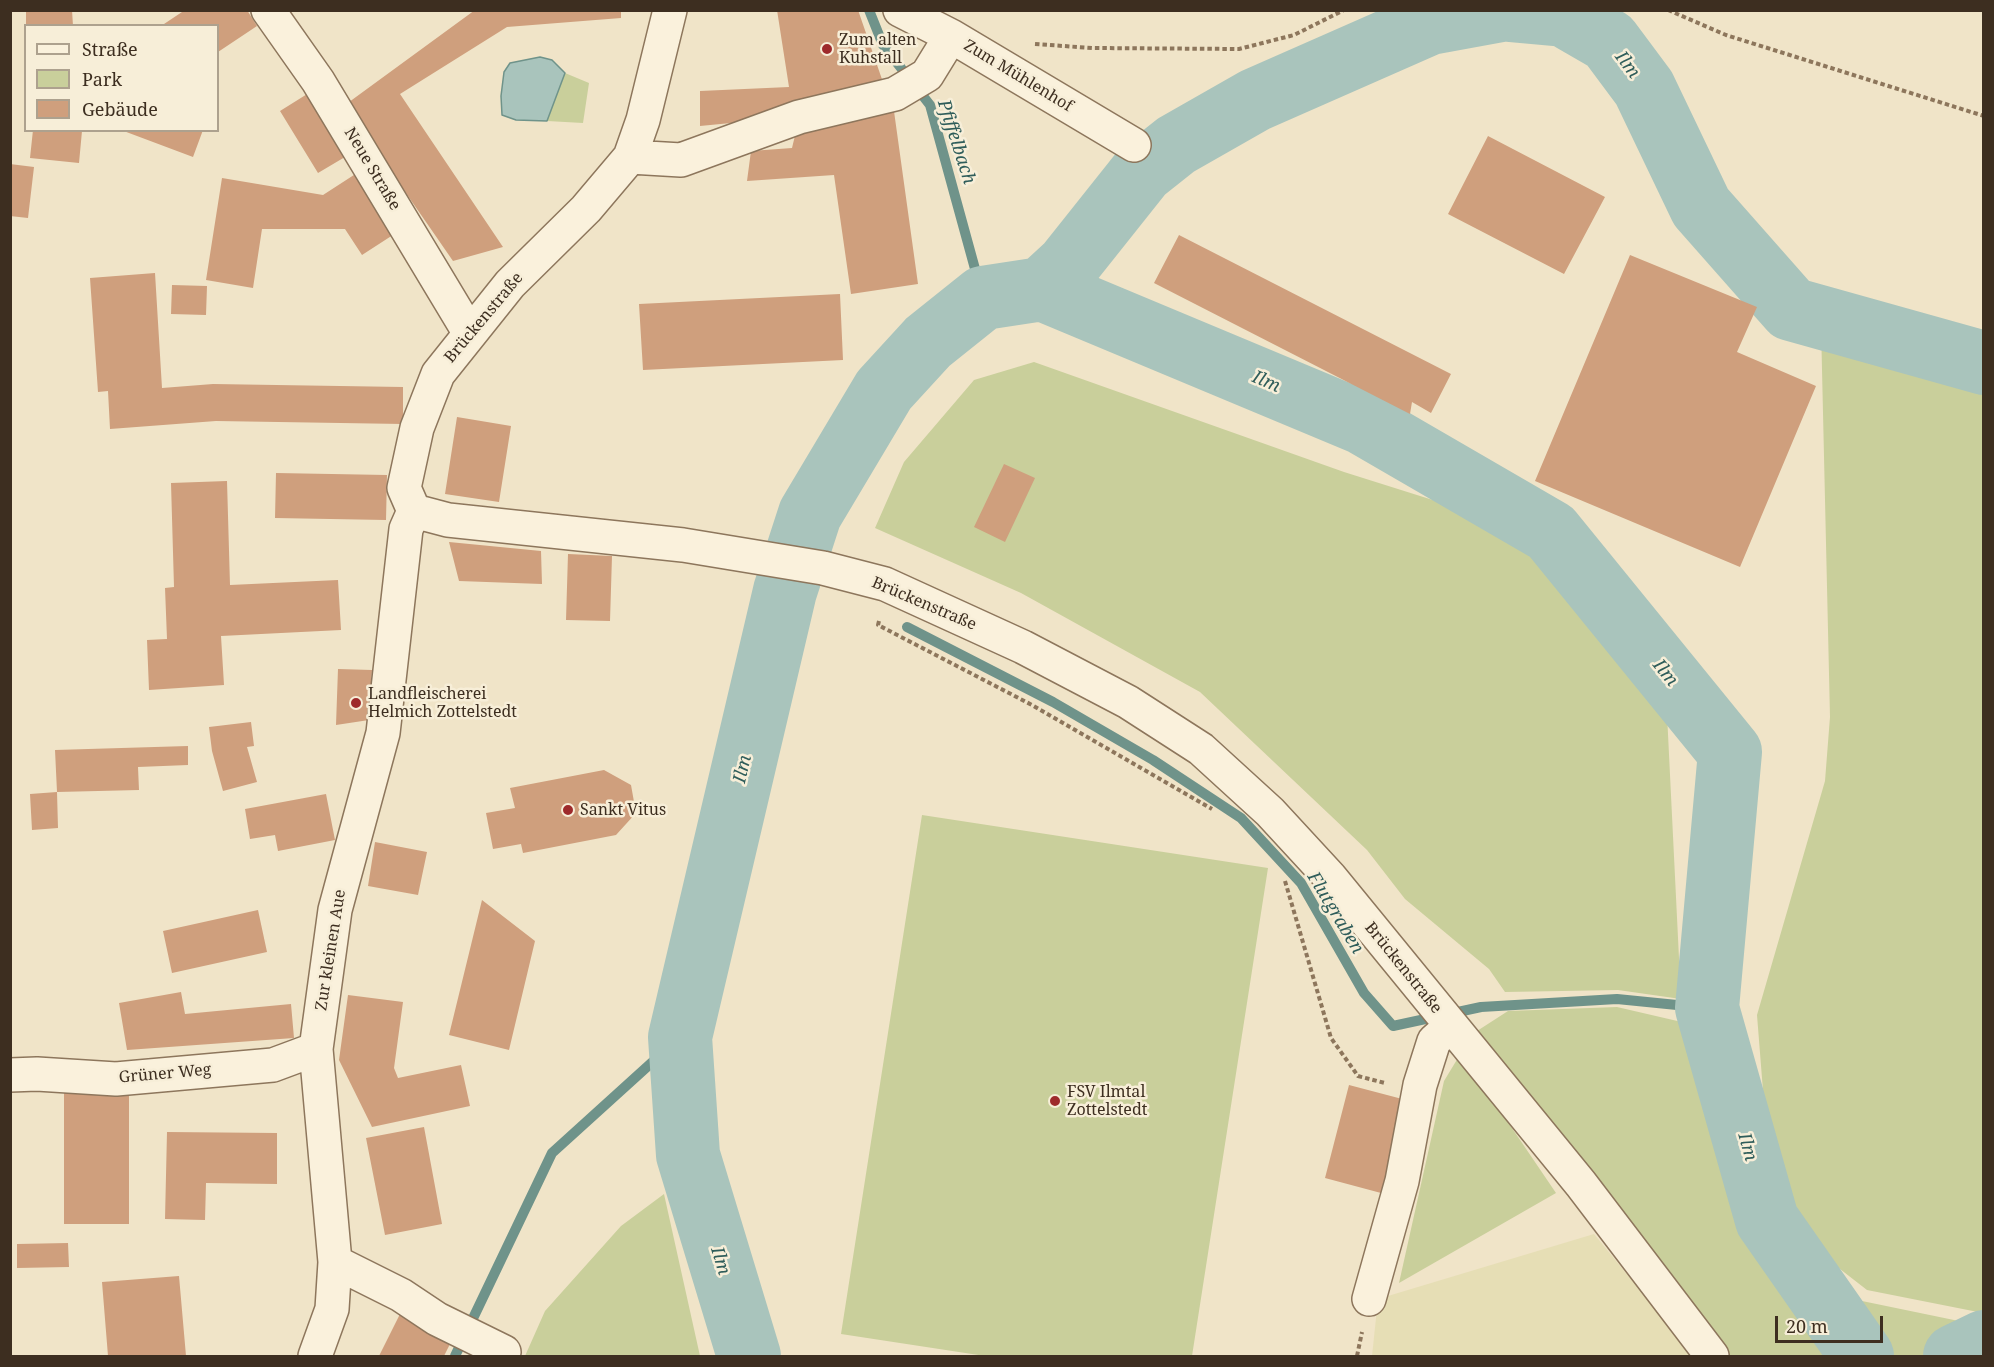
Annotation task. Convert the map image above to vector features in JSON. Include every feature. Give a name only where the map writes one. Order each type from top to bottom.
[{"type":"street","name":"Neue Straße","points":[[268,10],[318,81],[469,332]]},
{"type":"street","name":"Brückenstraße","points":[[670,10],[643,120],[630,157],[586,209],[510,284],[469,332],[438,374],[417,428],[404,488],[414,511],[448,520],[683,545],[823,568],[885,584],[1023,647],[1128,702],[1201,749],[1293,836],[1371,928],[1581,1184],[1712,1356]]},
{"type":"street","name":"Zum Mühlenhof","points":[[900,10],[951,36],[1134,145]]},
{"type":"street","points":[[630,157],[681,160],[799,117],[895,94],[927,75],[951,36]]},
{"type":"street","name":"Zur kleinen Aue","points":[[315,1356],[332,1309],[335,1262],[316,1048],[335,910],[383,733],[406,529],[414,511]]},
{"type":"street","points":[[1369,1299],[1402,1181],[1420,1085],[1434,1041],[1451,1026]]},
{"type":"street","name":"Grüner Weg","points":[[10,1075],[116,1079],[273,1065],[316,1048]]},
{"type":"street","points":[[335,1262],[401,1295],[437,1320],[504,1352]]},
{"type":"path","points":[[1025,43],[1092,48],[1239,49],[1294,34],[1344,10]]},
{"type":"path","points":[[1668,10],[1726,34],[1983,116]]},
{"type":"path","points":[[885,584],[878,625],[1032,705],[1222,815]]},
{"type":"path","points":[[1283,877],[1331,1038],[1358,1076],[1387,1083],[1420,1085]]},
{"type":"shaded area","points":[[1594,1234],[1694,1356],[1372,1356],[1378,1299]]},
{"type":"green space","points":[[565,73],[589,83],[583,123],[547,121]]},
{"type":"green space","points":[[1821,326],[1983,371],[1983,1313],[1867,1290],[1773,1217],[1757,1015],[1825,781],[1830,717]]},
{"type":"green space","points":[[1034,362],[1344,472],[1547,536],[1665,673],[1681,999],[1618,990],[1505,992],[1489,969],[1405,899],[1367,850],[1200,692],[1021,593],[875,528],[904,462],[974,380]]},
{"type":"green space","name":"FSV Ilmtal Zottelstedt","points":[[922,815],[1268,868],[1192,1356],[985,1356],[841,1334]]},
{"type":"green space","points":[[1617,1007],[1686,1023],[1761,1224],[1862,1301],[1983,1326],[1983,1356],[1728,1356],[1477,1031],[1508,1011]]},
{"type":"green space","points":[[1461,1053],[1556,1193],[1399,1283],[1444,1081]]},
{"type":"green space","points":[[664,1194],[700,1356],[525,1356],[545,1311],[621,1226]]},
{"type":"water","points":[[540,57],[552,60],[565,73],[547,121],[516,120],[502,115],[501,96],[504,72],[510,63]]},
{"type":"building","points":[[26,10],[72,10],[73,24],[26,24]]},
{"type":"building","points":[[185,10],[247,10],[257,26],[219,51],[219,24],[164,24]]},
{"type":"building","points":[[475,10],[621,10],[621,18],[507,27],[400,94],[503,247],[453,261],[345,105]]},
{"type":"building","name":"Zum alten Kuhstall","points":[[777,10],[858,10],[885,88],[793,117],[700,126],[700,91],[789,87]]},
{"type":"building","points":[[312,91],[350,154],[318,173],[280,111]]},
{"type":"building","points":[[893,104],[918,284],[851,294],[834,175],[747,181],[751,151],[792,148],[799,119]]},
{"type":"building","points":[[33,132],[82,132],[79,163],[30,158]]},
{"type":"building","points":[[126,132],[202,132],[193,157]]},
{"type":"building","points":[[1488,136],[1605,197],[1564,274],[1448,214]]},
{"type":"building","points":[[10,164],[34,167],[28,218],[10,216]]},
{"type":"building","points":[[357,173],[396,233],[362,255],[345,229],[262,229],[253,288],[206,280],[222,178],[323,195]]},
{"type":"building","points":[[1179,235],[1451,374],[1431,413],[1412,402],[1410,414],[1154,283]]},
{"type":"building","points":[[1630,255],[1757,307],[1737,352],[1816,386],[1740,567],[1535,481]]},
{"type":"building","points":[[155,273],[162,388],[213,384],[403,387],[403,424],[216,421],[110,429],[108,391],[98,392],[90,278]]},
{"type":"building","points":[[172,285],[207,286],[206,315],[171,314]]},
{"type":"building","points":[[840,294],[843,360],[643,370],[639,304]]},
{"type":"building","points":[[457,417],[511,426],[499,502],[445,494]]},
{"type":"building","points":[[1004,464],[1035,478],[1005,542],[974,527]]},
{"type":"building","points":[[276,473],[387,475],[386,520],[275,518]]},
{"type":"building","points":[[227,481],[230,585],[338,580],[341,630],[221,636],[224,685],[149,690],[147,640],[167,639],[165,588],[174,587],[171,483]]},
{"type":"building","points":[[449,542],[541,551],[542,584],[459,581]]},
{"type":"building","points":[[568,554],[612,556],[610,621],[566,620]]},
{"type":"building","points":[[338,669],[372,670],[369,720],[336,725]]},
{"type":"building","points":[[251,722],[254,746],[247,747],[257,782],[223,791],[212,751],[209,727]]},
{"type":"building","points":[[188,746],[188,765],[138,767],[139,790],[57,792],[55,750]]},
{"type":"building","name":"Sankt Vitus","points":[[604,770],[631,785],[636,813],[616,835],[523,853],[521,844],[493,849],[486,813],[515,808],[510,788]]},
{"type":"building","points":[[57,792],[58,828],[32,830],[30,794]]},
{"type":"building","points":[[326,794],[335,840],[278,851],[275,835],[250,839],[245,809]]},
{"type":"building","points":[[375,842],[427,852],[418,895],[368,886]]},
{"type":"building","points":[[482,900],[535,941],[509,1050],[449,1035]]},
{"type":"building","points":[[258,910],[267,952],[172,973],[163,931]]},
{"type":"building","points":[[181,992],[185,1014],[291,1004],[294,1038],[127,1050],[119,1003]]},
{"type":"building","points":[[348,995],[403,1002],[394,1068],[398,1078],[461,1065],[470,1106],[372,1127],[339,1060]]},
{"type":"building","points":[[1349,1085],[1406,1100],[1381,1193],[1325,1178]]},
{"type":"building","points":[[64,1089],[129,1089],[129,1224],[64,1224]]},
{"type":"building","points":[[424,1127],[442,1224],[385,1235],[366,1138]]},
{"type":"building","points":[[167,1132],[277,1133],[277,1184],[206,1183],[205,1220],[165,1219]]},
{"type":"building","points":[[68,1243],[69,1267],[17,1268],[17,1244]]},
{"type":"building","points":[[179,1276],[186,1356],[108,1356],[102,1282]]},
{"type":"building","points":[[403,1308],[455,1334],[444,1356],[379,1356]]},
{"type":"waterway","name":"Pfiffelbach","points":[[869,10],[883,45],[930,105],[983,298]]},
{"type":"waterway","name":"Ilm","points":[[1042,289],[1068,265],[1142,172],[1176,145],[1255,100],[1430,23],[1501,10]]},
{"type":"waterway","name":"Ilm","points":[[1509,10],[1564,15],[1609,41],[1644,88],[1701,207],[1791,309],[1984,363]]},
{"type":"waterway","name":"Ilm","points":[[749,1356],[688,1155],[680,1037],[785,591],[810,514],[884,390],[928,342],[983,298],[1042,289],[1363,423],[1551,532],[1730,752],[1707,1008],[1767,1220],[1862,1356]]},
{"type":"waterway","name":"Flutgraben","points":[[907,627],[1053,702],[1153,760],[1241,818],[1301,883],[1364,993],[1393,1026],[1481,1007],[1617,999],[1707,1008]]},
{"type":"waterway","points":[[455,1356],[552,1153],[680,1037]]},
{"type":"waterway","name":"Ilm","points":[[1955,1356],[1984,1342]]},
{"type":"place","name":"Zum alten Kuhstall","points":[[827,49]]},
{"type":"place","name":"Landfleischerei Helmich Zottelstedt","points":[[356,703]]},
{"type":"place","name":"Sankt Vitus","points":[[568,810]]},
{"type":"place","name":"FSV Ilmtal Zottelstedt","points":[[1055,1101]]}]
